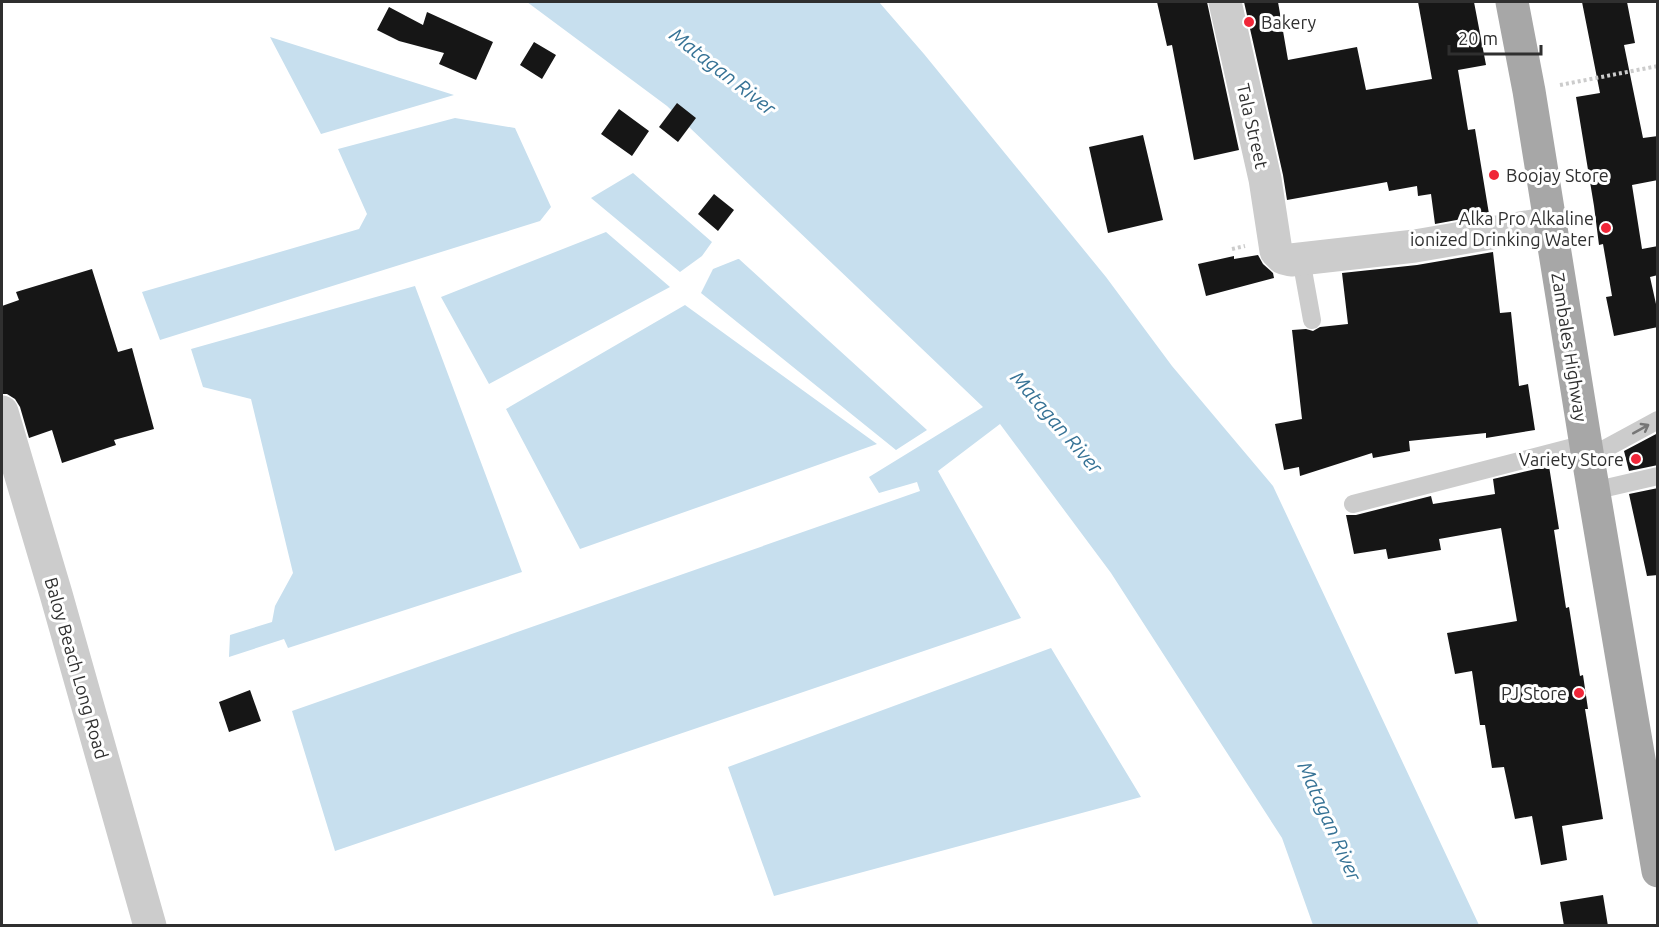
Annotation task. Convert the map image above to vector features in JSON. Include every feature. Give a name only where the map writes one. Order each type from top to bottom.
[{"type":"main road","name":"Zambales Highway","points":[[1512,2],[1529,91],[1586,451],[1658,871]]},
{"type":"street","name":"Tala Street","points":[[1225,2],[1265,179],[1289,255]]},
{"type":"street","points":[[1289,255],[1415,246],[1550,223]]},
{"type":"street","name":"Baloy Beach Long Road","points":[[2,412],[150,926]]},
{"type":"lane","points":[[1289,255],[1312,320]]},
{"type":"lane","points":[[1353,504],[1586,451],[1658,420]]},
{"type":"lane","points":[[1593,491],[1658,476]]},
{"type":"path","points":[[1529,91],[1658,66]]},
{"type":"water","name":"Matagan River","points":[[527,2],[879,2],[1106,277],[1172,366],[1273,486],[1479,925],[1313,925],[1282,838],[1111,573],[1000,424],[938,471],[1021,618],[335,851],[292,711],[920,491],[917,482],[879,493],[869,477],[983,407],[667,106]]},
{"type":"water","points":[[270,37],[454,95],[321,134]]},
{"type":"water","points":[[455,118],[515,128],[551,207],[540,221],[160,340],[142,292],[359,229],[367,214],[338,149]]},
{"type":"water","points":[[633,173],[712,242],[702,256],[680,272],[591,198]]},
{"type":"water","points":[[606,232],[670,287],[489,384],[441,297]]},
{"type":"water","points":[[739,259],[927,430],[896,450],[701,293],[713,269]]},
{"type":"water","points":[[415,286],[522,572],[288,648],[284,639],[229,657],[230,635],[272,622],[275,606],[293,573],[251,399],[203,387],[191,349]]},
{"type":"water","points":[[685,305],[877,444],[580,549],[506,409]]},
{"type":"water","points":[[1051,648],[1141,797],[774,896],[728,767]]},
{"type":"building","points":[[1157,2],[1207,2],[1239,150],[1194,160],[1172,45],[1167,46]]},
{"type":"building","points":[[1244,2],[1278,2],[1288,60],[1357,47],[1366,90],[1432,79],[1418,2],[1474,2],[1486,65],[1458,70],[1468,130],[1475,129],[1489,214],[1435,224],[1431,194],[1418,196],[1417,186],[1389,191],[1387,182],[1287,200]]},
{"type":"building","points":[[1582,2],[1627,2],[1635,43],[1624,45],[1643,138],[1658,136],[1658,180],[1632,185],[1642,249],[1658,246],[1658,275],[1650,277],[1658,313],[1658,327],[1614,336],[1606,297],[1612,296],[1603,244],[1599,245],[1576,97],[1600,93]]},
{"type":"building","points":[[389,7],[423,25],[427,12],[493,42],[476,80],[439,64],[444,53],[399,41],[377,30]]},
{"type":"building","points":[[534,42],[556,55],[542,79],[520,65]]},
{"type":"building","points":[[677,103],[696,118],[678,142],[659,127]]},
{"type":"building","points":[[619,109],[649,131],[632,156],[601,134]]},
{"type":"building","points":[[1143,135],[1163,220],[1108,233],[1089,147]]},
{"type":"building","points":[[714,194],[734,210],[718,231],[698,214]]},
{"type":"building","points":[[1493,252],[1500,313],[1511,312],[1519,386],[1528,384],[1535,430],[1486,438],[1486,433],[1409,441],[1410,451],[1373,458],[1372,453],[1300,476],[1299,467],[1284,470],[1275,424],[1302,419],[1292,330],[1313,331],[1320,327],[1348,324],[1342,273],[1417,265]]},
{"type":"building","points":[[1258,255],[1263,264],[1273,273],[1274,278],[1206,296],[1198,264],[1234,256],[1234,259]]},
{"type":"building","points":[[92,269],[118,352],[132,348],[154,429],[114,440],[116,445],[62,463],[52,430],[29,438],[20,407],[15,399],[2,394],[2,306],[19,300],[16,292]]},
{"type":"building","points":[[1658,433],[1658,465],[1629,471],[1624,451]]},
{"type":"building","points":[[1549,466],[1559,529],[1554,530],[1566,608],[1569,607],[1580,676],[1583,675],[1588,709],[1585,709],[1603,819],[1562,826],[1567,860],[1541,865],[1532,816],[1515,819],[1504,767],[1492,768],[1485,725],[1480,725],[1472,671],[1455,674],[1447,633],[1517,621],[1501,528],[1439,539],[1441,550],[1388,559],[1386,549],[1354,554],[1346,515],[1356,515],[1431,496],[1433,504],[1495,494],[1493,479]]},
{"type":"building","points":[[1658,488],[1658,575],[1647,576],[1629,494]]},
{"type":"building","points":[[250,690],[261,721],[229,732],[219,702]]},
{"type":"building","points":[[1603,895],[1608,926],[1564,926],[1560,902]]},
{"type":"place","name":"Bakery","points":[[1249,22]]},
{"type":"place","name":"Boojay Store","points":[[1494,175]]},
{"type":"place","name":"Alka Pro Alkaline ionized Drinking Water","points":[[1606,228]]},
{"type":"place","name":"Variety Store","points":[[1636,459]]},
{"type":"place","name":"PJ Store","points":[[1579,693]]}]
